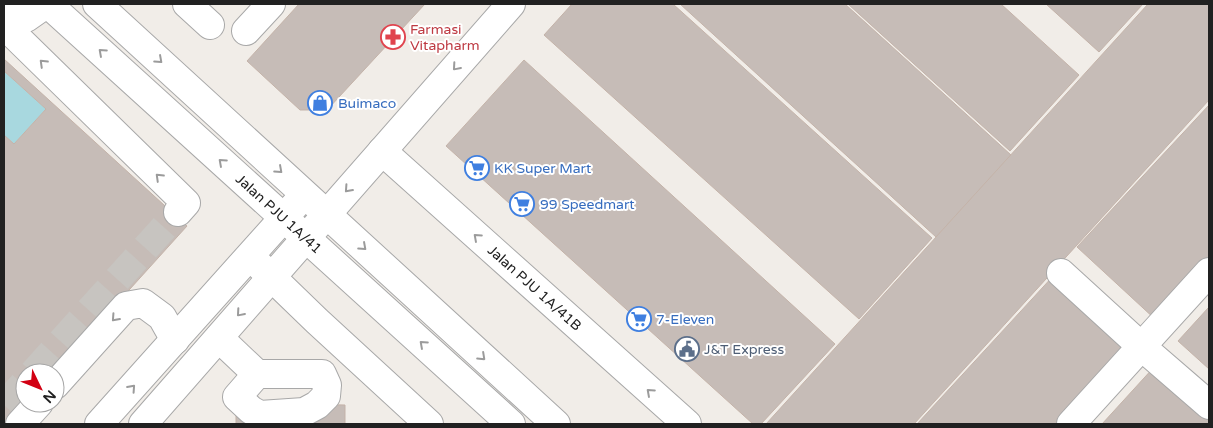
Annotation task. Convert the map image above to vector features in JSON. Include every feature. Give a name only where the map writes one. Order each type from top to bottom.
[{"type":"street","points":[[4,15],[26,18],[47,4]]},
{"type":"street","name":"Jalan PJU 1A/41","points":[[47,4],[511,424]]},
{"type":"street","points":[[98,4],[556,424]]},
{"type":"street","points":[[187,4],[210,25]]},
{"type":"street","points":[[246,31],[271,4]]},
{"type":"street","points":[[143,424],[511,4]]},
{"type":"street","points":[[4,25],[186,203],[178,212]]},
{"type":"street","name":"Jalan PJU 1A/41B","points":[[382,151],[687,424]]},
{"type":"street","points":[[100,424],[306,194]]},
{"type":"street","points":[[250,256],[428,424]]},
{"type":"street","points":[[1071,424],[1209,272]]},
{"type":"street","points":[[1061,274],[1209,405]]},
{"type":"street","points":[[65,375],[126,306],[143,303],[162,317],[175,340]]},
{"type":"street","points":[[219,338],[257,374]]},
{"type":"street","points":[[20,424],[30,413]]},
{"type":"water","points":[[4,71],[46,109],[14,144],[4,135]]},
{"type":"building","points":[[299,4],[425,4],[327,110],[300,110],[247,61]]},
{"type":"building","points":[[572,4],[673,4],[932,238],[859,319],[544,35]]},
{"type":"building","points":[[680,4],[845,4],[1011,155],[936,237]]},
{"type":"building","points":[[848,4],[1001,4],[1079,75],[1010,151]]},
{"type":"building","points":[[1046,4],[1143,4],[1099,52]]},
{"type":"building","points":[[1148,4],[1209,4],[1209,100],[914,424],[766,424]]},
{"type":"building","points":[[4,59],[187,226],[63,363],[15,363],[16,413],[7,424],[4,424],[4,135],[14,144],[46,109],[4,71]]},
{"type":"building","points":[[524,60],[835,344],[761,424],[753,424],[446,146]]},
{"type":"building","points":[[1209,105],[1209,262],[1156,320],[1077,247]]},
{"type":"building","points":[[1055,274],[1134,347],[1064,424],[917,424]]},
{"type":"building","points":[[1209,307],[1209,369],[1178,341]]},
{"type":"building","points":[[1155,366],[1209,415],[1209,424],[1102,424]]},
{"type":"building","points":[[236,403],[345,405],[345,424],[236,424]]},
{"type":"tunnel","points":[[42,363],[178,212]]},
{"type":"tunnel","points":[[4,405],[15,393]]},
{"type":"place","name":"Farmasi Vitapharm","points":[[393,37]]},
{"type":"place","name":"Buimaco","points":[[320,103]]},
{"type":"place","name":"KK Super Mart","points":[[477,168]]},
{"type":"place","name":"99 Speedmart","points":[[522,204]]},
{"type":"place","name":"7-Eleven","points":[[639,319]]},
{"type":"place","name":"J&T Express","points":[[687,349]]}]
